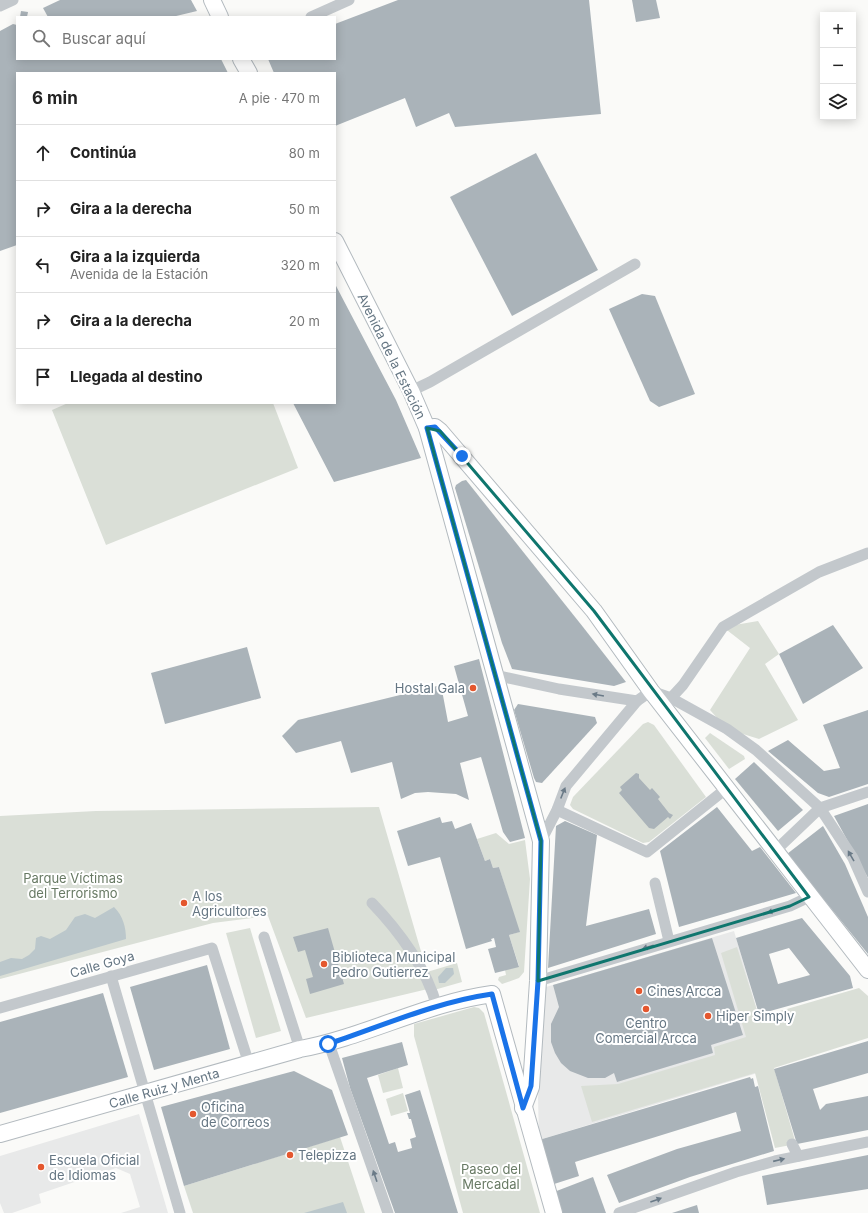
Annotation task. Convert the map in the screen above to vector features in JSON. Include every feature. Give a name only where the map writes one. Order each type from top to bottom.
[{"type":"street","points":[[0,6],[13,0]]},
{"type":"street","points":[[212,0],[220,16]]},
{"type":"street","points":[[313,16],[349,0]]},
{"type":"street","points":[[242,60],[248,72]]},
{"type":"street","name":"Avenida de la Estación","points":[[336,243],[411,391],[427,428],[541,841],[538,981],[531,1086],[523,1108]]},
{"type":"street","points":[[411,391],[430,382],[635,264]]},
{"type":"street","points":[[427,428],[435,427],[440,430],[594,611],[651,691],[727,788],[809,897],[868,970]]},
{"type":"street","points":[[671,698],[683,686],[723,627],[819,572],[868,553]]},
{"type":"street","points":[[495,675],[559,689],[637,701]]},
{"type":"street","points":[[651,691],[671,698],[727,729],[750,746],[820,808],[853,858],[868,892]]},
{"type":"street","points":[[541,841],[557,810],[566,786],[637,701],[651,691]]},
{"type":"street","points":[[557,810],[647,852],[727,788]]},
{"type":"street","points":[[775,851],[820,808],[868,792]]},
{"type":"street","points":[[655,882],[669,941]]},
{"type":"street","points":[[538,981],[790,906],[809,897]]},
{"type":"street","points":[[372,903],[394,927],[432,988],[437,1007]]},
{"type":"street","points":[[264,936],[300,1049]]},
{"type":"street","name":"Calle Goya","points":[[0,1008],[212,948],[249,1064]]},
{"type":"street","points":[[111,976],[144,1094],[180,1213]]},
{"type":"street","name":"Calle Ruiz y Menta","points":[[0,1134],[300,1049],[328,1044],[437,1007],[474,996],[492,994],[523,1108]]},
{"type":"street","points":[[328,1044],[388,1213]]},
{"type":"street","points":[[523,1108],[554,1213]]},
{"type":"street","points":[[619,1213],[736,1172],[798,1156],[868,1142]]},
{"type":"street","points":[[792,1144],[798,1156]]},
{"type":"highlighted area","points":[[427,428],[440,431],[594,611],[809,897],[790,906],[538,981],[541,841]]},
{"type":"shaded area","points":[[114,907],[120,914],[123,922],[126,939],[0,976],[0,962],[11,958],[22,959],[29,955],[35,949],[36,938],[41,936],[50,939],[66,930],[75,917],[85,914],[95,918]]},
{"type":"shaded area","points":[[734,931],[774,1068],[539,1140],[538,1098],[546,987]]},
{"type":"shaded area","points":[[446,968],[453,968],[454,974],[445,983],[439,983],[438,977]]},
{"type":"shaded area","points":[[139,1114],[168,1213],[121,1213],[140,1207],[130,1174],[116,1168],[39,1194],[41,1203],[12,1213],[4,1213],[0,1203],[0,1156]]},
{"type":"shaded area","points":[[343,1202],[347,1213],[304,1213]]},
{"type":"green space","points":[[66,404],[273,404],[298,468],[106,545],[52,410]]},
{"type":"green space","points":[[758,621],[779,654],[765,664],[798,720],[759,739],[727,729],[710,710],[750,648],[723,627]]},
{"type":"green space","points":[[648,722],[654,725],[706,797],[649,842],[643,843],[573,809],[570,805],[573,797],[643,724]]},
{"type":"green space","points":[[710,733],[744,756],[745,759],[729,769],[705,738]]},
{"type":"green space","name":"Parque Víctimas del Terrorismo","points":[[379,807],[427,972],[457,963],[462,982],[434,990],[432,988],[306,1018],[268,916],[213,923],[0,979],[0,816],[96,811]]},
{"type":"green space","points":[[496,833],[509,844],[525,840],[530,879],[524,972],[519,978],[502,984],[498,980],[499,977],[506,975],[505,970],[519,966],[509,935],[519,932],[499,867],[493,868],[490,859],[485,861],[477,839]]},
{"type":"green space","points":[[250,928],[281,1031],[256,1038],[226,933]]},
{"type":"green space","points":[[737,947],[759,1017],[859,988],[868,996],[868,1038],[774,1068],[796,1144],[775,1148],[755,1073],[592,1122],[581,1086],[618,1084],[715,1055],[714,1047],[746,1037],[721,953]]},
{"type":"green space","name":"Paseo del Mercadal","points":[[474,1007],[479,1008],[484,1013],[540,1213],[463,1213],[414,1036],[414,1024]]},
{"type":"green space","points":[[398,1068],[403,1088],[383,1093],[378,1075]]},
{"type":"green space","points":[[403,1093],[408,1111],[391,1116],[386,1099]]},
{"type":"green space","points":[[340,1137],[365,1213],[193,1213],[184,1186]]},
{"type":"building","points":[[60,0],[191,0],[197,11],[176,16],[47,16],[43,8]]},
{"type":"building","points":[[398,0],[589,0],[601,114],[455,127],[449,113],[416,127],[405,98],[336,126],[336,72],[274,72],[268,60],[336,60],[336,24]]},
{"type":"building","points":[[632,0],[656,0],[660,18],[636,22]]},
{"type":"building","points":[[21,11],[28,12],[27,16],[20,16]]},
{"type":"building","points":[[13,24],[16,25],[16,60],[222,60],[228,72],[16,72],[16,245],[0,251],[0,31]]},
{"type":"building","points":[[536,153],[598,270],[512,316],[450,197]]},
{"type":"building","points":[[336,286],[396,400],[421,458],[334,482],[294,404],[336,404]]},
{"type":"building","points":[[642,294],[655,296],[695,394],[659,407],[650,401],[609,309]]},
{"type":"building","points":[[466,480],[626,682],[614,686],[512,669],[502,643],[455,488],[456,485]]},
{"type":"building","points":[[833,625],[863,668],[803,704],[779,654]]},
{"type":"building","points":[[247,647],[261,698],[165,724],[151,673]]},
{"type":"building","points":[[479,659],[525,838],[510,842],[503,832],[481,757],[460,763],[469,800],[456,794],[428,792],[415,793],[401,799],[392,762],[351,773],[341,741],[296,753],[282,736],[298,720],[441,685],[448,722],[468,716],[454,666]]},
{"type":"building","points":[[518,704],[595,717],[597,723],[542,783],[536,782],[534,778],[514,710]]},
{"type":"building","points":[[868,710],[868,784],[829,797],[818,793],[768,751],[788,740],[824,771],[840,768],[823,725]]},
{"type":"building","points":[[754,762],[803,810],[778,831],[735,779]]},
{"type":"building","points":[[636,773],[639,774],[639,778],[650,790],[652,788],[660,797],[658,799],[669,813],[673,815],[670,819],[668,817],[654,829],[649,828],[619,793],[622,790],[620,787]]},
{"type":"building","points":[[868,804],[868,878],[834,816]]},
{"type":"building","points":[[717,807],[752,851],[760,847],[796,893],[679,927],[660,851]]},
{"type":"building","points":[[440,817],[442,823],[452,821],[455,829],[471,823],[485,861],[490,859],[493,868],[499,867],[520,932],[509,935],[519,967],[495,973],[488,949],[496,947],[494,938],[491,939],[492,941],[466,949],[440,857],[408,866],[397,831]]},
{"type":"building","points":[[565,821],[597,835],[586,926],[649,909],[656,934],[548,968],[556,826]]},
{"type":"building","points":[[823,826],[845,864],[868,917],[868,954],[787,854]]},
{"type":"building","points":[[802,918],[850,976],[853,988],[759,1014],[736,938]],"holes":[[[789,948],[810,975],[778,984],[769,954]]]},
{"type":"building","name":"Biblioteca Municipal Pedro Gutierrez","points":[[328,928],[344,984],[310,994],[306,979],[313,977],[305,950],[298,952],[293,937]]},
{"type":"building","name":"Centro Comercial Arcca","points":[[712,938],[743,1035],[711,1045],[713,1053],[617,1082],[614,1073],[605,1078],[588,1078],[570,1071],[561,1063],[551,1042],[551,1024],[559,1007],[553,985]]},
{"type":"building","points":[[207,965],[230,1049],[154,1070],[130,987]]},
{"type":"building","points":[[103,993],[128,1077],[0,1113],[0,1022]]},
{"type":"building","points":[[868,1041],[868,1073],[813,1089],[820,1110],[826,1104],[868,1096],[868,1130],[797,1144],[774,1069]]},
{"type":"building","points":[[402,1042],[408,1065],[367,1078],[389,1144],[395,1142],[398,1152],[412,1148],[410,1139],[416,1137],[411,1119],[409,1119],[407,1113],[410,1113],[405,1095],[420,1090],[458,1213],[395,1213],[350,1088],[342,1058]]},
{"type":"building","points":[[294,1071],[332,1090],[348,1135],[184,1186],[161,1107]]},
{"type":"building","points":[[750,1077],[751,1079],[753,1078],[755,1087],[758,1086],[774,1151],[690,1177],[619,1203],[607,1175],[677,1149],[741,1131],[736,1112],[575,1162],[579,1176],[551,1185],[539,1140]]},
{"type":"building","points":[[868,1155],[868,1189],[767,1205],[762,1176]]},
{"type":"building","points":[[593,1177],[606,1213],[560,1213],[554,1192]]},
{"type":"building","points":[[697,1205],[699,1213],[672,1213]]},
{"type":"place","name":"Hostal Gala","points":[[473,688]]},
{"type":"place","name":"A los Agricultores","points":[[184,903]]},
{"type":"place","name":"Biblioteca Municipal Pedro Gutierrez","points":[[324,964]]},
{"type":"place","name":"Cines Arcca","points":[[639,991]]},
{"type":"place","name":"Centro Comercial Arcca","points":[[646,1009]]},
{"type":"place","name":"Hiper Simply","points":[[708,1016]]},
{"type":"place","name":"Oficina de Correos","points":[[193,1114]]},
{"type":"place","name":"Telepizza","points":[[290,1155]]},
{"type":"place","name":"Escuela Oficial de Idiomas","points":[[41,1167]]},
{"type":"route","points":[[328,1044],[437,1007],[474,996],[492,994],[523,1108],[531,1086],[538,981],[541,841],[427,428],[435,427],[440,430],[462,456]]}]
